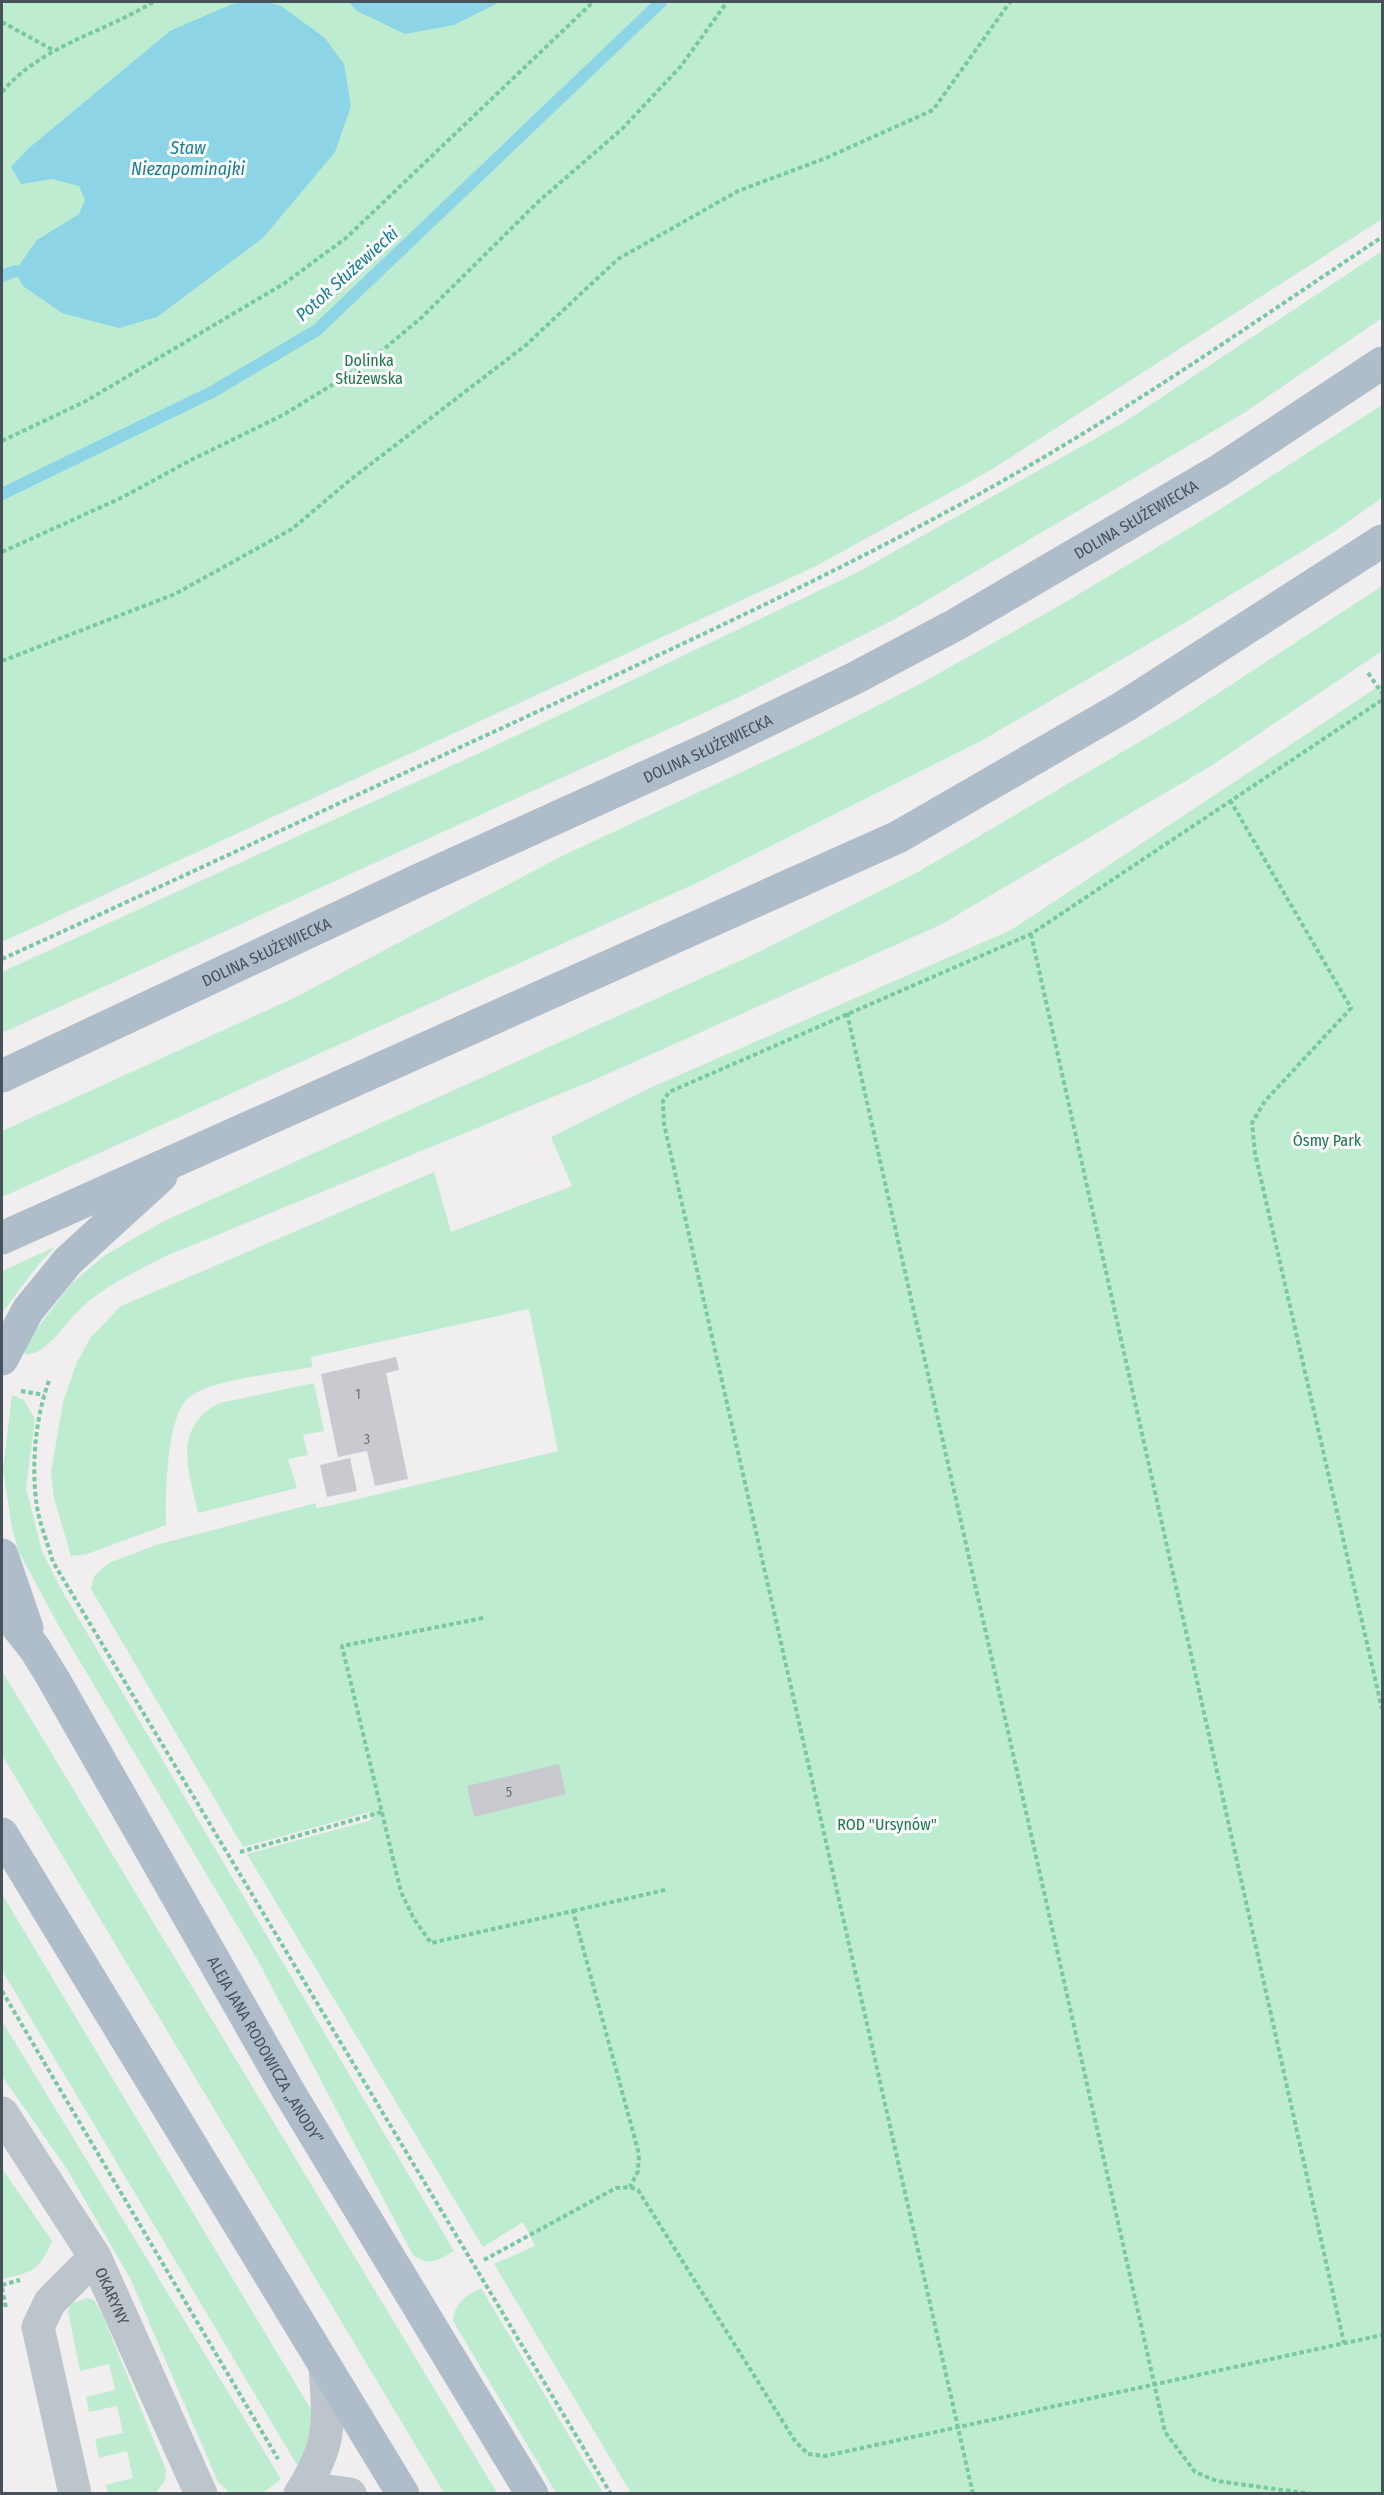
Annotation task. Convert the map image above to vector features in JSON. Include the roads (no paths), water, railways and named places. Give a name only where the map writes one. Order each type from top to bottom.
[{"type":"main road","name":"DOLINA SŁUŻEWIECKA","points":[[2,1075],[419,880],[710,748],[855,678],[956,625],[1220,470],[1383,363]]},
{"type":"main road","points":[[2,1238],[898,837],[1125,706],[1383,541]]},
{"type":"main road","points":[[2,1359],[28,1310],[68,1261],[180,1159]]},
{"type":"main road","points":[[2,1556],[35,1649]]},
{"type":"main road","name":"ALEJA JANA RODOWICZA „ANODY”","points":[[2,1607],[35,1649],[289,2092],[532,2493]]},
{"type":"main road","points":[[2,1834],[403,2493]]},
{"type":"street","name":"OKARYNY","points":[[2,2113],[95,2257],[201,2493]]},
{"type":"street","points":[[75,2493],[38,2327],[50,2302],[95,2257]]},
{"type":"street","points":[[300,2493],[319,2464],[329,2421],[325,2368]]},
{"type":"street","points":[[310,2493],[328,2491],[350,2493]]},
{"type":"water","name":"Staw Niezapominajki","points":[[268,2],[281,6],[325,38],[344,64],[351,106],[335,152],[263,238],[157,317],[119,328],[62,313],[23,286],[15,271],[37,240],[79,214],[85,200],[79,186],[52,179],[21,184],[11,167],[29,148],[170,31],[232,4]]},
{"type":"water","points":[[349,2],[500,2],[454,25],[405,34],[357,11]]},
{"type":"waterway","name":"Potok Służewiecki","points":[[2,494],[212,392],[317,330],[661,2]]},
{"type":"waterway","points":[[2,276],[15,271]]},
{"type":"park label","name":"Dolinka Służewska","points":[[369,369]]},
{"type":"park label","name":"Ósmy Park","points":[[1327,1140]]},
{"type":"park label","name":"ROD \"Ursynów\"","points":[[887,1824]]}]
